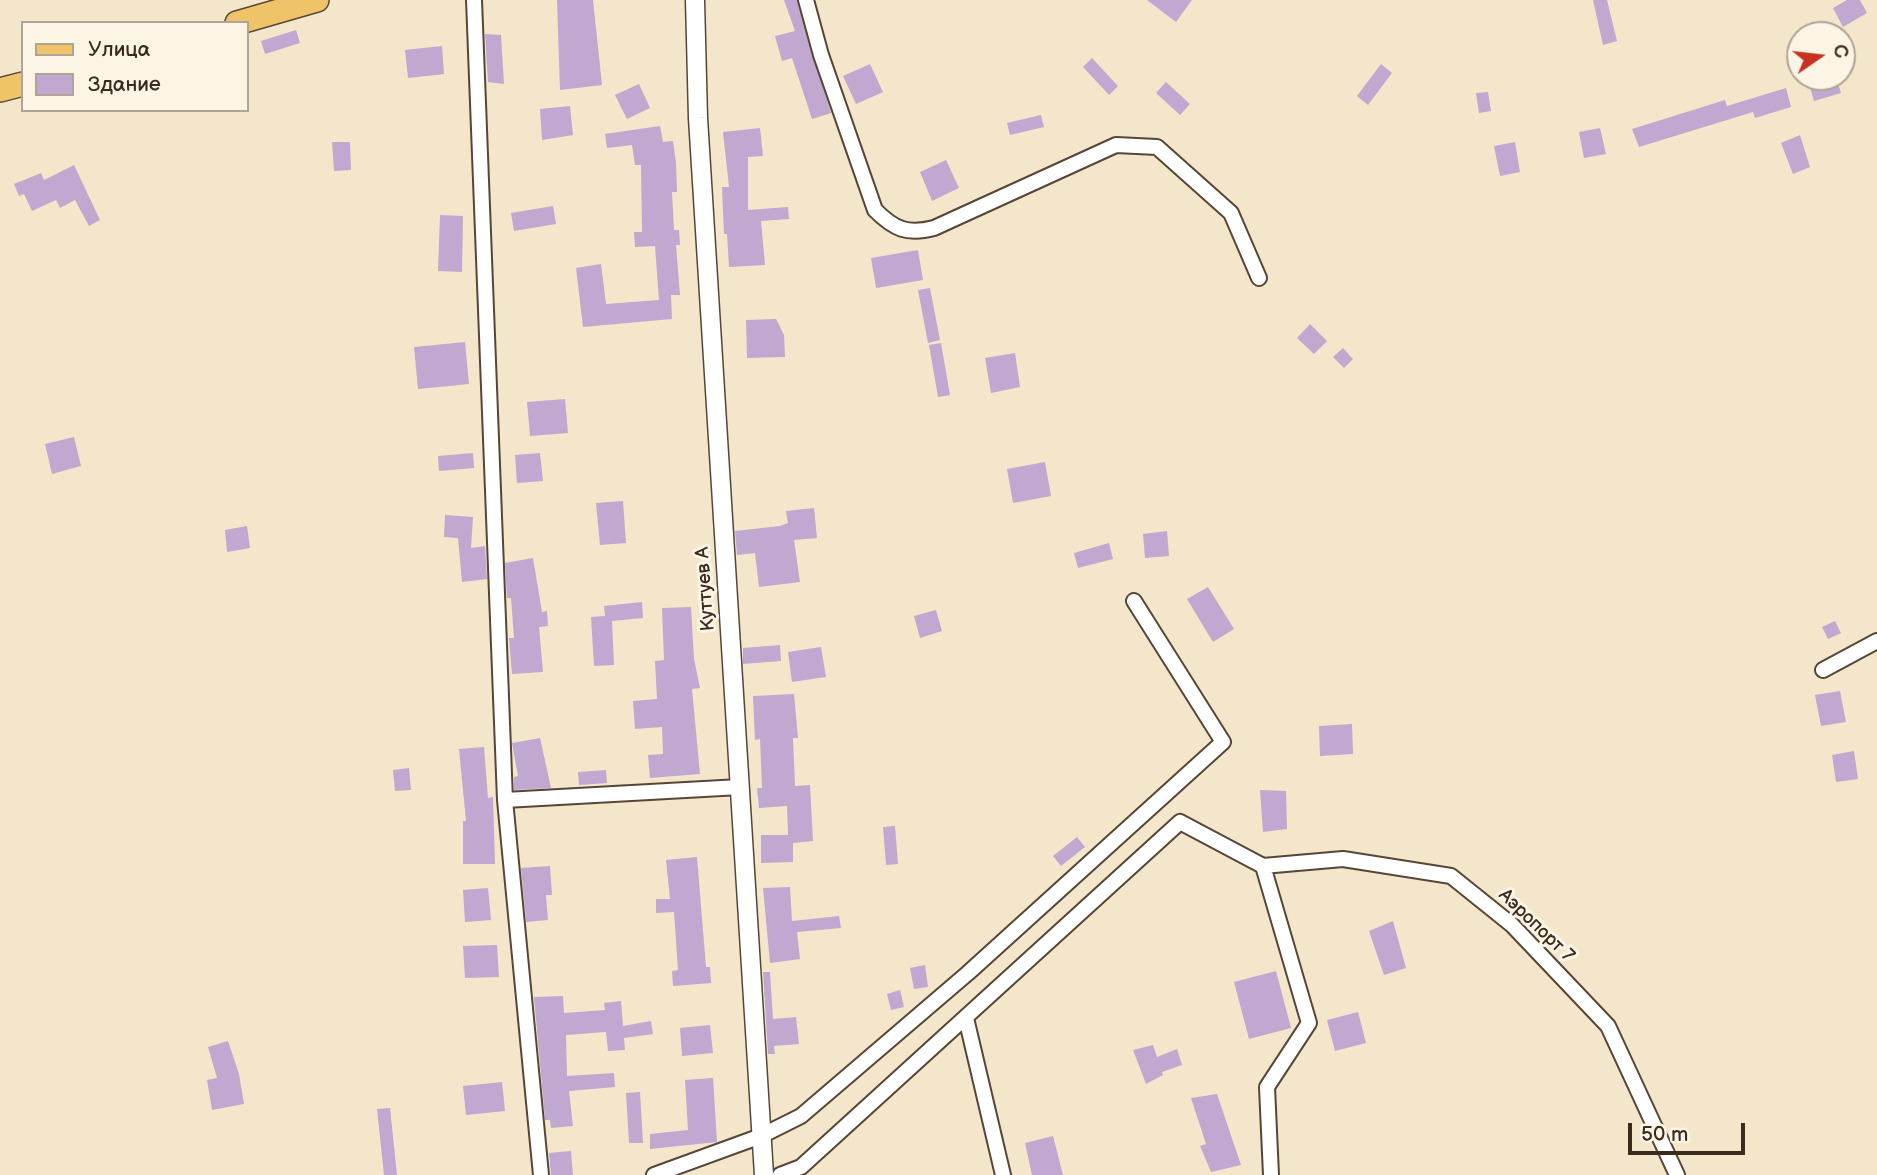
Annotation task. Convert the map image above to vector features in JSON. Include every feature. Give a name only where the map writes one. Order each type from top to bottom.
[{"type":"main road","points":[[242,21],[285,5],[317,0]]},
{"type":"main road","points":[[0,90],[21,85]]},
{"type":"street","points":[[474,0],[505,800],[541,1175]]},
{"type":"street","name":"Куттуев А","points":[[695,0],[698,118],[764,1175]]},
{"type":"street","points":[[806,0],[821,55],[874,210],[894,228],[916,233],[934,228],[1116,145],[1157,147],[1231,213],[1259,278]]},
{"type":"street","points":[[654,1175],[761,1136],[801,1116],[968,972],[1223,742],[1134,601]]},
{"type":"street","points":[[1823,670],[1877,640]]},
{"type":"street","points":[[505,800],[740,787]]},
{"type":"street","points":[[780,1175],[801,1167],[1181,822],[1263,866],[1309,1023],[1267,1087],[1271,1175]]},
{"type":"street","name":"Аэропорт 7","points":[[1263,866],[1343,859],[1451,876],[1512,925],[1608,1026],[1677,1175]]},
{"type":"street","points":[[966,1018],[1003,1175]]},
{"type":"building","points":[[557,0],[593,0],[602,85],[560,90]]},
{"type":"building","points":[[784,0],[797,0],[831,113],[812,119],[792,58],[782,61],[775,36],[795,31]]},
{"type":"building","points":[[1147,0],[1192,0],[1176,22]]},
{"type":"building","points":[[1593,0],[1607,0],[1617,41],[1603,45]]},
{"type":"building","points":[[1847,0],[1860,0],[1867,13],[1853,21],[1840,21],[1833,8]]},
{"type":"building","points":[[296,30],[300,43],[265,54],[261,41]]},
{"type":"building","points":[[485,34],[501,35],[504,84],[488,82]]},
{"type":"building","points":[[442,46],[444,74],[408,78],[405,50]]},
{"type":"building","points":[[1092,58],[1118,86],[1109,95],[1083,67]]},
{"type":"building","points":[[870,64],[883,92],[856,104],[843,76]]},
{"type":"building","points":[[1381,64],[1392,73],[1368,105],[1357,96]]},
{"type":"building","points":[[1166,82],[1190,104],[1180,115],[1156,93]]},
{"type":"building","points":[[639,84],[650,108],[627,119],[615,95]]},
{"type":"building","points":[[1786,88],[1791,107],[1755,118],[1753,112],[1639,147],[1632,129],[1725,100],[1727,106]]},
{"type":"building","points":[[1811,91],[1840,91],[1841,93],[1814,101]]},
{"type":"building","points":[[1488,92],[1491,111],[1479,113],[1476,93]]},
{"type":"building","points":[[570,106],[573,135],[542,140],[540,109]]},
{"type":"building","points":[[1041,115],[1044,127],[1010,135],[1007,123]]},
{"type":"building","points":[[660,126],[663,142],[673,141],[676,163],[677,192],[672,192],[674,230],[679,230],[680,245],[676,245],[680,295],[671,295],[672,319],[583,327],[576,268],[601,264],[606,304],[659,300],[655,246],[635,247],[634,232],[642,232],[641,165],[635,165],[632,145],[607,148],[605,134]]},
{"type":"building","points":[[760,128],[763,156],[748,157],[748,210],[788,207],[789,219],[761,221],[765,265],[729,267],[727,234],[724,234],[722,187],[729,187],[723,132]]},
{"type":"building","points":[[1600,128],[1606,154],[1584,158],[1579,132]]},
{"type":"building","points":[[1800,135],[1810,167],[1793,174],[1781,143]]},
{"type":"building","points":[[332,142],[350,142],[351,170],[334,171]]},
{"type":"building","points":[[1515,142],[1520,172],[1500,176],[1494,146]]},
{"type":"building","points":[[946,160],[959,188],[932,201],[920,172]]},
{"type":"building","points":[[74,165],[100,220],[89,226],[75,200],[60,208],[56,200],[32,211],[24,194],[19,196],[14,184],[41,173],[44,180]]},
{"type":"building","points":[[553,206],[556,224],[514,231],[511,213]]},
{"type":"building","points":[[440,215],[463,216],[462,272],[438,271]]},
{"type":"building","points":[[918,250],[923,280],[876,288],[871,258]]},
{"type":"building","points":[[930,288],[940,340],[928,343],[918,290]]},
{"type":"building","points":[[776,319],[784,335],[785,357],[747,358],[746,320]]},
{"type":"building","points":[[1310,324],[1327,341],[1314,354],[1297,338]]},
{"type":"building","points":[[465,342],[469,384],[418,389],[414,347]]},
{"type":"building","points":[[941,343],[950,395],[938,397],[929,345]]},
{"type":"building","points":[[1343,348],[1353,359],[1344,368],[1333,357]]},
{"type":"building","points":[[1015,353],[1020,387],[991,393],[985,358]]},
{"type":"building","points":[[565,399],[568,433],[530,436],[527,402]]},
{"type":"building","points":[[74,437],[81,466],[52,474],[45,444]]},
{"type":"building","points":[[473,453],[474,468],[439,471],[438,456]]},
{"type":"building","points":[[540,453],[543,481],[517,483],[515,455]]},
{"type":"building","points":[[1045,462],[1051,496],[1013,503],[1007,469]]},
{"type":"building","points":[[623,501],[626,543],[600,545],[596,503]]},
{"type":"building","points":[[814,508],[817,538],[794,540],[800,582],[759,587],[755,553],[737,555],[735,531],[780,526],[788,523],[786,511]]},
{"type":"building","points":[[445,515],[473,517],[471,548],[485,546],[487,579],[462,582],[458,538],[444,537]]},
{"type":"building","points":[[247,526],[250,548],[227,552],[225,530]]},
{"type":"building","points":[[1167,531],[1169,556],[1145,558],[1143,534]]},
{"type":"building","points":[[1109,543],[1113,559],[1078,568],[1074,553]]},
{"type":"building","points":[[533,558],[542,612],[547,611],[548,626],[539,627],[543,672],[512,674],[509,638],[514,638],[511,598],[507,598],[505,563]]},
{"type":"building","points":[[1208,587],[1234,629],[1213,642],[1187,599]]},
{"type":"building","points":[[642,602],[643,618],[612,621],[614,665],[594,666],[591,617],[605,616],[604,606]]},
{"type":"building","points":[[691,607],[694,659],[700,688],[692,689],[700,774],[650,778],[648,755],[663,754],[662,727],[635,729],[633,701],[657,699],[655,661],[664,660],[662,608]]},
{"type":"building","points":[[936,610],[942,631],[920,638],[914,616]]},
{"type":"building","points":[[1835,621],[1841,633],[1828,639],[1822,627]]},
{"type":"building","points":[[780,645],[781,661],[743,664],[743,648]]},
{"type":"building","points":[[821,647],[826,677],[792,682],[788,652]]},
{"type":"building","points":[[1840,691],[1846,722],[1821,726],[1815,695]]},
{"type":"building","points":[[794,694],[798,738],[793,738],[795,786],[810,785],[813,841],[793,843],[793,862],[761,863],[761,835],[788,835],[787,806],[759,808],[757,788],[762,788],[760,739],[755,740],[753,696]]},
{"type":"building","points":[[1352,724],[1353,754],[1320,756],[1319,726]]},
{"type":"building","points":[[540,738],[551,788],[514,790],[514,777],[518,776],[512,743]]},
{"type":"building","points":[[484,747],[488,798],[493,797],[495,864],[463,864],[463,821],[466,821],[459,749]]},
{"type":"building","points":[[1854,751],[1858,779],[1836,782],[1832,755]]},
{"type":"building","points":[[409,768],[411,790],[395,791],[393,770]]},
{"type":"building","points":[[606,770],[607,783],[579,785],[578,772]]},
{"type":"building","points":[[1260,790],[1286,791],[1287,829],[1263,832]]},
{"type":"building","points":[[895,826],[898,864],[886,865],[883,827]]},
{"type":"building","points":[[1077,837],[1085,847],[1061,866],[1053,856]]},
{"type":"building","points":[[697,857],[706,967],[710,967],[711,983],[673,986],[672,971],[678,970],[674,912],[656,913],[656,899],[670,899],[666,860]]},
{"type":"building","points":[[550,866],[552,895],[546,895],[548,920],[526,922],[521,868]]},
{"type":"building","points":[[790,887],[792,921],[839,916],[841,928],[797,932],[800,959],[770,963],[763,888]]},
{"type":"building","points":[[488,888],[491,920],[465,922],[463,890]]},
{"type":"building","points":[[1393,921],[1406,968],[1384,975],[1369,931]]},
{"type":"building","points":[[497,945],[499,977],[465,978],[463,946]]},
{"type":"building","points":[[925,965],[928,987],[914,989],[910,968]]},
{"type":"building","points":[[1276,971],[1291,1028],[1249,1039],[1234,982]]},
{"type":"building","points":[[763,972],[770,972],[773,1019],[796,1017],[799,1044],[774,1046],[775,1054],[768,1054]]},
{"type":"building","points":[[900,990],[904,1007],[891,1010],[887,994]]},
{"type":"building","points":[[563,996],[564,1013],[605,1010],[604,1003],[621,1001],[623,1026],[651,1021],[653,1034],[624,1038],[625,1050],[608,1051],[606,1032],[566,1035],[567,1076],[614,1073],[615,1087],[569,1091],[573,1126],[551,1128],[550,1120],[545,1120],[534,997]]},
{"type":"building","points":[[1358,1012],[1366,1043],[1335,1051],[1327,1020]]},
{"type":"building","points":[[710,1025],[713,1053],[682,1056],[680,1028]]},
{"type":"building","points":[[228,1041],[239,1074],[244,1104],[212,1110],[207,1080],[217,1078],[208,1047]]},
{"type":"building","points":[[1153,1045],[1157,1057],[1177,1049],[1182,1065],[1162,1072],[1163,1075],[1146,1084],[1133,1050]]},
{"type":"building","points":[[713,1078],[717,1142],[650,1149],[650,1134],[688,1130],[685,1080]]},
{"type":"building","points":[[502,1082],[505,1111],[466,1115],[463,1086]]},
{"type":"building","points":[[640,1092],[643,1143],[629,1143],[626,1093]]},
{"type":"building","points":[[1217,1094],[1241,1165],[1211,1172],[1200,1146],[1206,1144],[1191,1098]]},
{"type":"building","points":[[390,1108],[397,1175],[384,1175],[377,1109]]},
{"type":"building","points":[[1053,1136],[1063,1175],[1032,1175],[1025,1143]]},
{"type":"building","points":[[571,1151],[573,1175],[551,1175],[549,1153]]}]
